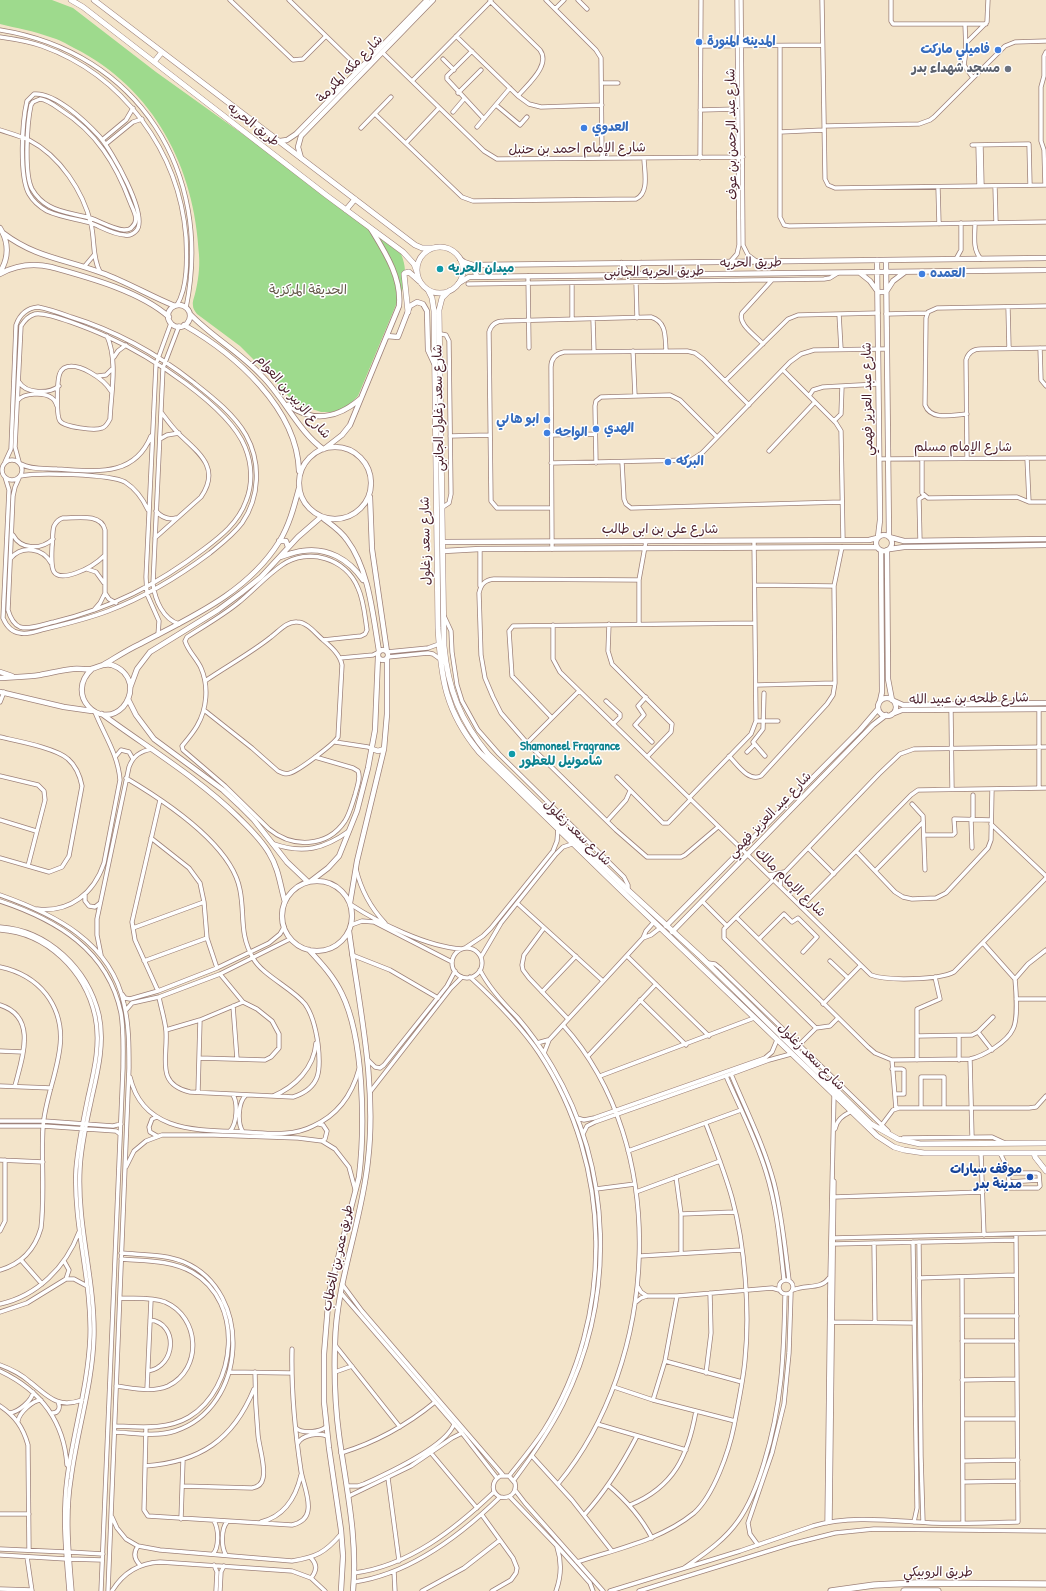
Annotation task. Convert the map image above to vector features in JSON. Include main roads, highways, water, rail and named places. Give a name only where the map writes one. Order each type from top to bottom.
[{"type":"main road","name":"طريق الحريه","points":[[71,0],[83,7],[346,210],[403,252],[414,264],[417,272]]},
{"type":"main road","name":"طريق الحريه","points":[[94,0],[415,245],[422,248],[433,248]]},
{"type":"main road","points":[[154,62],[162,52]]},
{"type":"main road","points":[[346,210],[355,199]]},
{"type":"main road","points":[[408,312],[405,272],[409,272],[428,290],[441,293],[449,291],[458,283],[462,271],[460,259],[451,250],[446,248],[433,248],[423,254],[417,266],[420,282]]},
{"type":"main road","name":"شارع سعد زغلول","points":[[428,290],[437,311],[440,334],[446,660],[451,687],[461,714],[474,738],[572,844],[707,963],[814,1072],[871,1124],[898,1139],[920,1144],[1046,1143]]},
{"type":"main road","name":"شارع سعد زغلول","points":[[449,291],[442,298],[437,311],[434,363],[439,644],[445,689],[463,730],[479,752],[526,794],[629,894],[660,928],[791,1054],[814,1072],[850,1112],[877,1136],[894,1147],[924,1153],[1046,1153]]},
{"type":"main road","points":[[436,447],[442,447]]},
{"type":"main road","points":[[1034,1153],[1035,1157],[1046,1171]]},
{"type":"main road","points":[[1038,1584],[1046,1581]]},
{"type":"main road","name":"طريق الروبيكي","points":[[831,1591],[874,1585],[1046,1584]]},
{"type":"main road","name":"طريق الروبيكي","points":[[904,1591],[938,1591]]},
{"type":"place","name":"المدينه المنورة","points":[[699,42]]},
{"type":"place","name":"فاميلي ماركت","points":[[998,50]]},
{"type":"place","name":"مسجد شهداء بدر","points":[[1008,69]]},
{"type":"place","name":"العدوي","points":[[584,128]]},
{"type":"place","name":"ميدان الحريه","points":[[440,269]]},
{"type":"place","name":"العمده","points":[[922,274]]},
{"type":"place","name":"ابو هاني","points":[[547,420]]},
{"type":"place","name":"الهدي","points":[[596,429]]},
{"type":"place","name":"الواحه","points":[[547,433]]},
{"type":"place","name":"البركه","points":[[668,462]]},
{"type":"place","name":"Shamoneel Fragrance شامونيل للعطور","points":[[512,754]]},
{"type":"place","name":"موقف سيارات مدينة بدر","points":[[1030,1177]]},
{"type":"park label","name":"الحديقة المركزية","points":[[308,291]]}]
